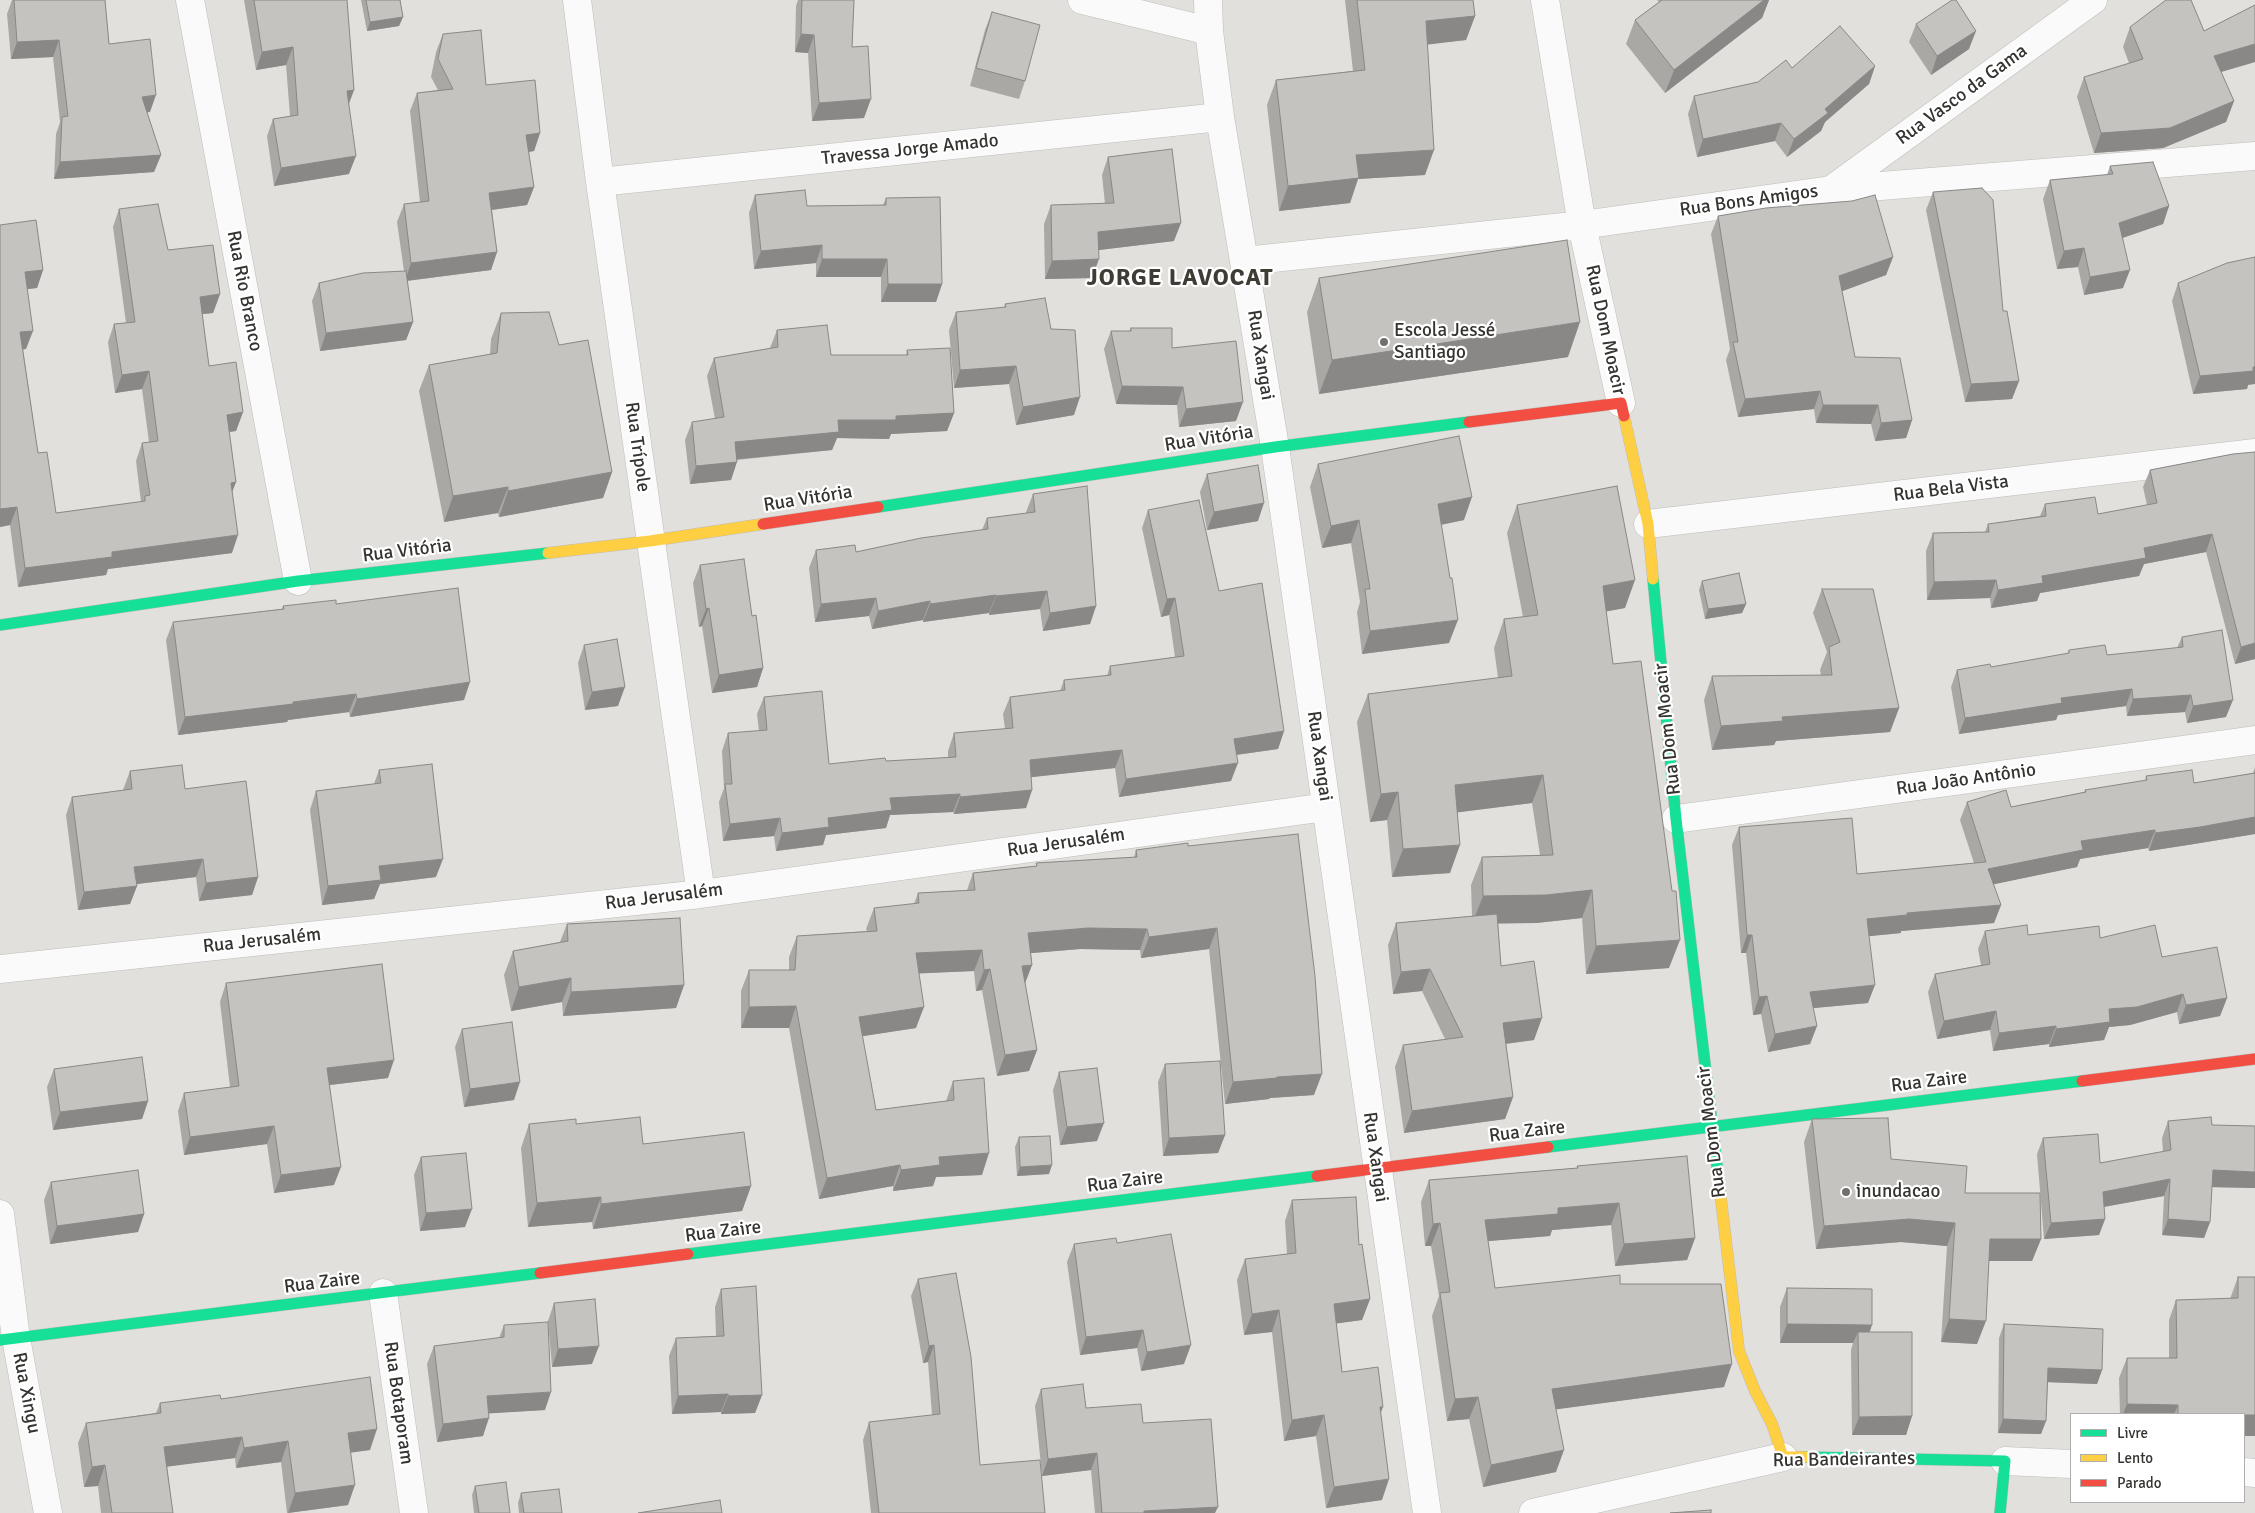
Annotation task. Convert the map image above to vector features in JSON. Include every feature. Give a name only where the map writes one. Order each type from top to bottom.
[{"type":"street","name":"Rua Rio Branco","points":[[190,0],[298,581]]},
{"type":"street","name":"Rua Trípole","points":[[577,0],[600,182],[700,894]]},
{"type":"street","points":[[1082,0],[1210,31]]},
{"type":"street","name":"Rua Xangai","points":[[1208,0],[1220,117],[1275,447],[1427,1513]]},
{"type":"street","name":"Rua Dom Moacir","points":[[1545,0],[1582,225],[1648,524],[1676,819],[1739,1351],[1755,1392],[1772,1424],[1783,1457]]},
{"type":"street","name":"Rua Vasco da Gama","points":[[1831,190],[2093,0]]},
{"type":"street","name":"Travessa Jorge Amado","points":[[600,182],[1220,117]]},
{"type":"street","name":"Rua Bons Amigos","points":[[1245,261],[1582,225],[1831,190],[2255,156]]},
{"type":"street","name":"Rua Vitória","points":[[0,625],[298,581],[650,540],[1275,447],[1621,403]]},
{"type":"street","name":"Rua Bela Vista","points":[[1648,524],[2255,453]]},
{"type":"street","name":"Rua João Antônio","points":[[1676,819],[2255,740]]},
{"type":"street","name":"Rua Jerusalém","points":[[0,969],[700,894],[1326,807]]},
{"type":"street","name":"Rua Zaire","points":[[8,1339],[2255,1059]]},
{"type":"street","name":"Rua Xingu","points":[[0,1214],[8,1339],[48,1513]]},
{"type":"street","name":"Rua Botaporam","points":[[383,1292],[414,1513]]},
{"type":"street","name":"Rua Bandeirantes","points":[[1533,1513],[1783,1457],[2070,1464]]},
{"type":"street","points":[[2000,1513],[2005,1461]]},
{"type":"building","points":[[14,0],[105,0],[109,44],[150,39],[156,95],[142,97],[161,155],[60,162],[62,117],[68,116],[59,40],[17,42]]},
{"type":"building","points":[[254,0],[347,0],[354,90],[347,91],[356,156],[281,168],[273,119],[298,115],[293,47],[262,52]]},
{"type":"building","points":[[366,0],[400,0],[403,17],[370,22]]},
{"type":"building","points":[[802,0],[854,0],[852,47],[868,46],[871,99],[819,103],[814,35],[801,34]]},
{"type":"building","points":[[1357,0],[1473,0],[1475,16],[1426,21],[1434,150],[1356,155],[1359,178],[1288,186],[1276,80],[1365,70]]},
{"type":"building","points":[[1662,0],[1764,0],[1674,70],[1635,20]]},
{"type":"building","points":[[1952,0],[1956,0],[1976,31],[1937,56],[1916,24]]},
{"type":"building","points":[[2166,0],[2191,0],[2204,31],[2255,5],[2255,44],[2214,56],[2234,101],[2170,128],[2101,133],[2084,77],[2143,59],[2130,27]]},
{"type":"building","points":[[992,12],[1040,25],[1025,81],[976,68]]},
{"type":"building","points":[[1840,26],[1875,66],[1825,109],[1828,113],[1794,139],[1781,123],[1703,139],[1694,96],[1758,82],[1786,60],[1792,68]]},
{"type":"building","points":[[481,30],[486,85],[535,80],[540,133],[526,135],[534,187],[489,193],[497,252],[411,263],[404,204],[429,201],[417,93],[453,89],[438,59],[443,34]]},
{"type":"building","points":[[1172,149],[1181,223],[1098,232],[1099,259],[1052,261],[1051,205],[1114,203],[1108,157]]},
{"type":"building","points":[[2153,162],[2169,206],[2119,223],[2130,270],[2090,277],[2084,248],[2064,251],[2050,180],[2113,174],[2110,166]]},
{"type":"building","points":[[1982,188],[1993,200],[2003,311],[2007,311],[2019,381],[1971,384],[1933,192]]},
{"type":"building","points":[[805,190],[807,206],[886,205],[886,198],[940,197],[942,284],[888,284],[887,259],[822,259],[822,245],[761,251],[755,195]]},
{"type":"building","points":[[1875,195],[1893,257],[1839,276],[1855,357],[1900,358],[1912,420],[1881,423],[1878,405],[1823,405],[1820,391],[1745,399],[1733,342],[1738,342],[1718,216],[1766,208],[1852,201]]},
{"type":"building","points":[[158,204],[168,250],[213,245],[220,294],[200,297],[209,366],[236,362],[243,412],[227,415],[236,482],[231,483],[238,535],[112,552],[112,557],[25,568],[17,507],[0,509],[0,225],[36,220],[43,270],[25,272],[33,331],[20,332],[38,453],[47,452],[56,513],[145,501],[145,496],[150,495],[142,443],[158,441],[149,371],[122,375],[114,324],[135,322],[119,209]]},
{"type":"building","points":[[1567,240],[1580,322],[1332,360],[1319,278]]},
{"type":"building","points":[[2255,257],[2255,367],[2253,367],[2253,371],[2200,376],[2178,283],[2227,263]]},
{"type":"building","points":[[406,271],[413,322],[326,333],[319,283],[363,273]]},
{"type":"building","points":[[1045,298],[1051,329],[1075,330],[1080,397],[1023,407],[1016,366],[960,370],[956,312],[1006,307],[1005,304]]},
{"type":"building","points":[[549,312],[559,345],[588,340],[612,472],[508,491],[508,487],[453,496],[429,365],[497,353],[501,313]]},
{"type":"building","points":[[827,325],[831,355],[908,355],[907,350],[950,348],[954,413],[896,416],[896,420],[838,420],[839,432],[735,442],[737,462],[696,466],[692,422],[724,417],[714,358],[778,347],[777,330]]},
{"type":"building","points":[[1131,328],[1172,328],[1172,348],[1236,341],[1243,402],[1186,409],[1183,387],[1122,386],[1111,331],[1131,331]]},
{"type":"building","points":[[1459,436],[1472,497],[1438,504],[1458,620],[1370,631],[1365,589],[1370,589],[1359,520],[1331,526],[1318,464]]},
{"type":"building","points":[[2255,452],[2255,643],[2241,647],[2212,534],[2144,548],[2146,558],[2042,576],[2043,583],[1998,590],[1996,580],[1934,582],[1933,533],[1989,532],[1988,524],[2046,516],[2045,504],[2095,497],[2098,514],[2157,503],[2150,470],[2233,454]]},
{"type":"building","points":[[1258,465],[1264,503],[1214,512],[1207,474]]},
{"type":"building","points":[[1087,486],[1096,606],[1050,613],[1047,591],[996,595],[930,604],[930,601],[878,611],[876,598],[821,604],[816,550],[855,545],[856,552],[921,538],[988,529],[987,518],[1035,512],[1033,494]]},
{"type":"building","points":[[1617,486],[1635,580],[1603,586],[1613,664],[1641,661],[1672,891],[1676,891],[1680,940],[1596,946],[1592,890],[1546,895],[1483,896],[1482,857],[1553,855],[1543,775],[1455,785],[1460,845],[1403,849],[1398,792],[1381,794],[1368,694],[1512,676],[1504,619],[1538,615],[1517,505]]},
{"type":"building","points":[[1199,500],[1219,591],[1262,583],[1284,731],[1234,739],[1238,763],[1126,779],[1122,750],[1030,760],[1032,790],[960,797],[960,794],[890,798],[892,810],[828,818],[829,827],[782,833],[780,818],[730,824],[725,784],[732,784],[728,733],[767,730],[764,697],[822,691],[829,764],[885,758],[886,761],[956,757],[954,733],[1013,728],[1010,697],[1065,690],[1064,680],[1111,675],[1110,666],[1184,656],[1175,598],[1167,599],[1148,510]]},
{"type":"building","points":[[744,559],[752,616],[756,615],[763,668],[719,675],[709,608],[706,609],[700,565]]},
{"type":"building","points":[[1739,573],[1746,604],[1708,609],[1702,581]]},
{"type":"building","points":[[458,588],[470,682],[357,699],[356,694],[293,702],[293,704],[185,717],[173,622],[284,609],[283,606],[336,600],[336,604]]},
{"type":"building","points":[[1822,589],[1873,589],[1899,708],[1782,717],[1783,721],[1721,726],[1712,676],[1832,675],[1829,647],[1840,642]]},
{"type":"building","points":[[2222,630],[2233,700],[2193,706],[2191,695],[2133,699],[2132,689],[2061,698],[2062,703],[1965,718],[1957,670],[1990,664],[1991,667],[2069,653],[2069,650],[2105,645],[2107,655],[2183,647],[2182,637]]},
{"type":"building","points":[[617,639],[625,687],[592,692],[584,645]]},
{"type":"building","points":[[432,764],[443,859],[379,866],[381,880],[328,886],[316,791],[381,783],[379,770]]},
{"type":"building","points":[[182,765],[185,789],[246,781],[258,877],[206,883],[203,859],[134,867],[137,886],[84,892],[72,797],[132,789],[130,771]]},
{"type":"building","points":[[2192,770],[2194,783],[2255,773],[2255,817],[2200,827],[2155,833],[2155,830],[2081,841],[2083,850],[1988,869],[2001,905],[1907,913],[1907,915],[1867,919],[1875,985],[1810,992],[1817,1026],[1775,1034],[1767,996],[1759,997],[1752,935],[1747,935],[1739,827],[1852,818],[1857,874],[1986,862],[1967,802],[2006,790],[2011,807],[2086,792],[2085,790],[2147,780],[2146,776]]},
{"type":"building","points":[[1298,834],[1315,976],[1322,1074],[1233,1082],[1217,928],[1149,937],[1147,929],[1088,928],[1028,933],[1032,965],[1022,966],[1037,1050],[1005,1055],[990,969],[984,970],[982,950],[916,953],[924,1007],[859,1017],[876,1110],[954,1100],[953,1081],[984,1078],[989,1153],[939,1157],[940,1165],[901,1170],[900,1165],[827,1178],[796,1006],[749,1007],[749,970],[795,970],[797,936],[877,931],[874,908],[919,903],[918,893],[975,890],[973,873],[1037,866],[1036,863],[1137,857],[1136,850],[1188,843],[1188,846]]},
{"type":"building","points":[[1497,914],[1501,966],[1534,961],[1542,1018],[1503,1023],[1513,1097],[1412,1111],[1403,1045],[1463,1037],[1430,969],[1401,972],[1396,923]]},
{"type":"building","points":[[680,918],[684,985],[571,992],[571,978],[519,987],[513,951],[568,941],[567,924]]},
{"type":"building","points":[[2027,925],[2028,935],[2099,926],[2100,938],[2155,925],[2162,957],[2217,947],[2227,998],[2186,1005],[2183,994],[2137,1007],[2109,1009],[2110,1022],[2056,1029],[2056,1026],[1999,1033],[1996,1011],[1944,1021],[1935,974],[1990,964],[1985,931]]},
{"type":"building","points":[[382,964],[394,1060],[327,1068],[341,1167],[281,1175],[274,1126],[190,1137],[184,1093],[239,1086],[226,983]]},
{"type":"building","points":[[512,1022],[520,1082],[470,1089],[462,1029]]},
{"type":"building","points":[[142,1057],[148,1101],[60,1112],[54,1069]]},
{"type":"building","points":[[1220,1061],[1225,1135],[1169,1138],[1165,1064]]},
{"type":"building","points":[[1097,1068],[1104,1123],[1067,1127],[1059,1072]]},
{"type":"building","points":[[640,1117],[643,1144],[744,1132],[751,1186],[601,1204],[601,1197],[537,1203],[529,1124],[576,1119],[576,1124]]},
{"type":"building","points":[[2211,1117],[2212,1125],[2255,1126],[2255,1172],[2213,1170],[2210,1222],[2168,1219],[2170,1179],[2103,1192],[2105,1219],[2051,1223],[2043,1138],[2098,1134],[2100,1163],[2171,1150],[2168,1121]]},
{"type":"building","points":[[1888,1118],[1891,1159],[1967,1166],[1965,1193],[2040,1193],[2041,1239],[1990,1239],[1986,1321],[1949,1319],[1955,1223],[1909,1219],[1824,1226],[1812,1119]]},
{"type":"building","points":[[1050,1136],[1052,1165],[1020,1167],[1019,1137]]},
{"type":"building","points":[[466,1153],[472,1209],[426,1213],[421,1157]]},
{"type":"building","points":[[1687,1156],[1695,1238],[1624,1244],[1619,1203],[1558,1208],[1558,1214],[1485,1220],[1495,1288],[1620,1275],[1620,1284],[1721,1284],[1732,1364],[1552,1389],[1564,1450],[1491,1465],[1478,1397],[1455,1399],[1440,1293],[1450,1292],[1440,1223],[1433,1224],[1429,1180],[1578,1168],[1577,1166]]},
{"type":"building","points":[[138,1170],[144,1214],[57,1226],[51,1182]]},
{"type":"building","points":[[1356,1197],[1359,1245],[1362,1244],[1370,1299],[1334,1304],[1342,1372],[1378,1367],[1383,1407],[1380,1407],[1389,1479],[1334,1487],[1324,1415],[1292,1420],[1279,1310],[1252,1314],[1245,1259],[1296,1253],[1292,1200]]},
{"type":"building","points":[[1171,1234],[1191,1345],[1147,1352],[1143,1330],[1086,1337],[1074,1244],[1116,1238],[1117,1243]]},
{"type":"building","points":[[956,1273],[971,1357],[980,1465],[1040,1460],[1045,1513],[879,1513],[869,1422],[940,1414],[934,1345],[929,1346],[918,1279]]},
{"type":"building","points":[[2238,1277],[2255,1277],[2255,1415],[2245,1415],[2245,1413],[2178,1413],[2178,1405],[2127,1404],[2127,1358],[2177,1358],[2176,1300],[2238,1298]]},
{"type":"building","points":[[756,1286],[762,1395],[678,1396],[676,1338],[724,1336],[721,1289]]},
{"type":"building","points":[[1787,1288],[1872,1289],[1872,1325],[1787,1324]]},
{"type":"building","points":[[595,1299],[599,1346],[558,1349],[554,1303]]},
{"type":"building","points":[[548,1322],[551,1392],[487,1396],[489,1418],[443,1424],[434,1346],[504,1337],[504,1325]]},
{"type":"building","points":[[2004,1324],[2103,1329],[2102,1370],[2048,1368],[2046,1421],[2003,1419]]},
{"type":"building","points":[[1858,1332],[1912,1332],[1912,1416],[1859,1417]]},
{"type":"building","points":[[370,1377],[377,1429],[348,1433],[355,1485],[295,1493],[288,1441],[244,1448],[242,1437],[164,1447],[173,1513],[112,1513],[105,1465],[92,1467],[86,1423],[161,1413],[160,1403],[220,1395],[221,1399]]},
{"type":"building","points":[[1083,1384],[1086,1408],[1141,1404],[1143,1423],[1211,1419],[1218,1507],[1144,1511],[1144,1513],[1102,1513],[1097,1453],[1048,1459],[1041,1389]]},
{"type":"building","points":[[506,1482],[510,1513],[479,1513],[475,1486]]},
{"type":"building","points":[[559,1489],[562,1513],[524,1513],[521,1493]]},
{"type":"building","points":[[720,1500],[722,1513],[638,1513]]},
{"type":"building","points":[[1711,1510],[1711,1513],[1670,1513]]},
{"type":"traffic: fast","points":[[878,507],[1275,447],[1469,422]]},
{"type":"traffic: fast","points":[[0,625],[298,581],[548,553]]},
{"type":"traffic: fast","points":[[1653,579],[1676,819],[1720,1191]]},
{"type":"traffic: fast","points":[[1548,1147],[2082,1081]]},
{"type":"traffic: fast","points":[[688,1254],[1317,1176]]},
{"type":"traffic: fast","points":[[0,1340],[540,1273]]},
{"type":"traffic: fast","points":[[1806,1457],[2005,1461],[2000,1513]]},
{"type":"traffic: slow","points":[[1624,416],[1648,524],[1653,579]]},
{"type":"traffic: slow","points":[[548,553],[650,541],[763,524]]},
{"type":"traffic: slow","points":[[1720,1191],[1739,1351],[1755,1391],[1772,1424],[1783,1457],[1806,1457]]},
{"type":"traffic: jam","points":[[1469,422],[1621,403],[1624,416]]},
{"type":"traffic: jam","points":[[763,524],[878,507]]},
{"type":"traffic: jam","points":[[2082,1081],[2255,1059]]},
{"type":"traffic: jam","points":[[1317,1176],[1548,1147]]},
{"type":"traffic: jam","points":[[540,1273],[688,1254]]},
{"type":"place","name":"Escola Jessé Santiago","points":[[1384,342]]},
{"type":"place","name":"inundacao","points":[[1846,1192]]},
{"type":"district","name":"JORGE LAVOCAT","points":[[1180,279]]}]
